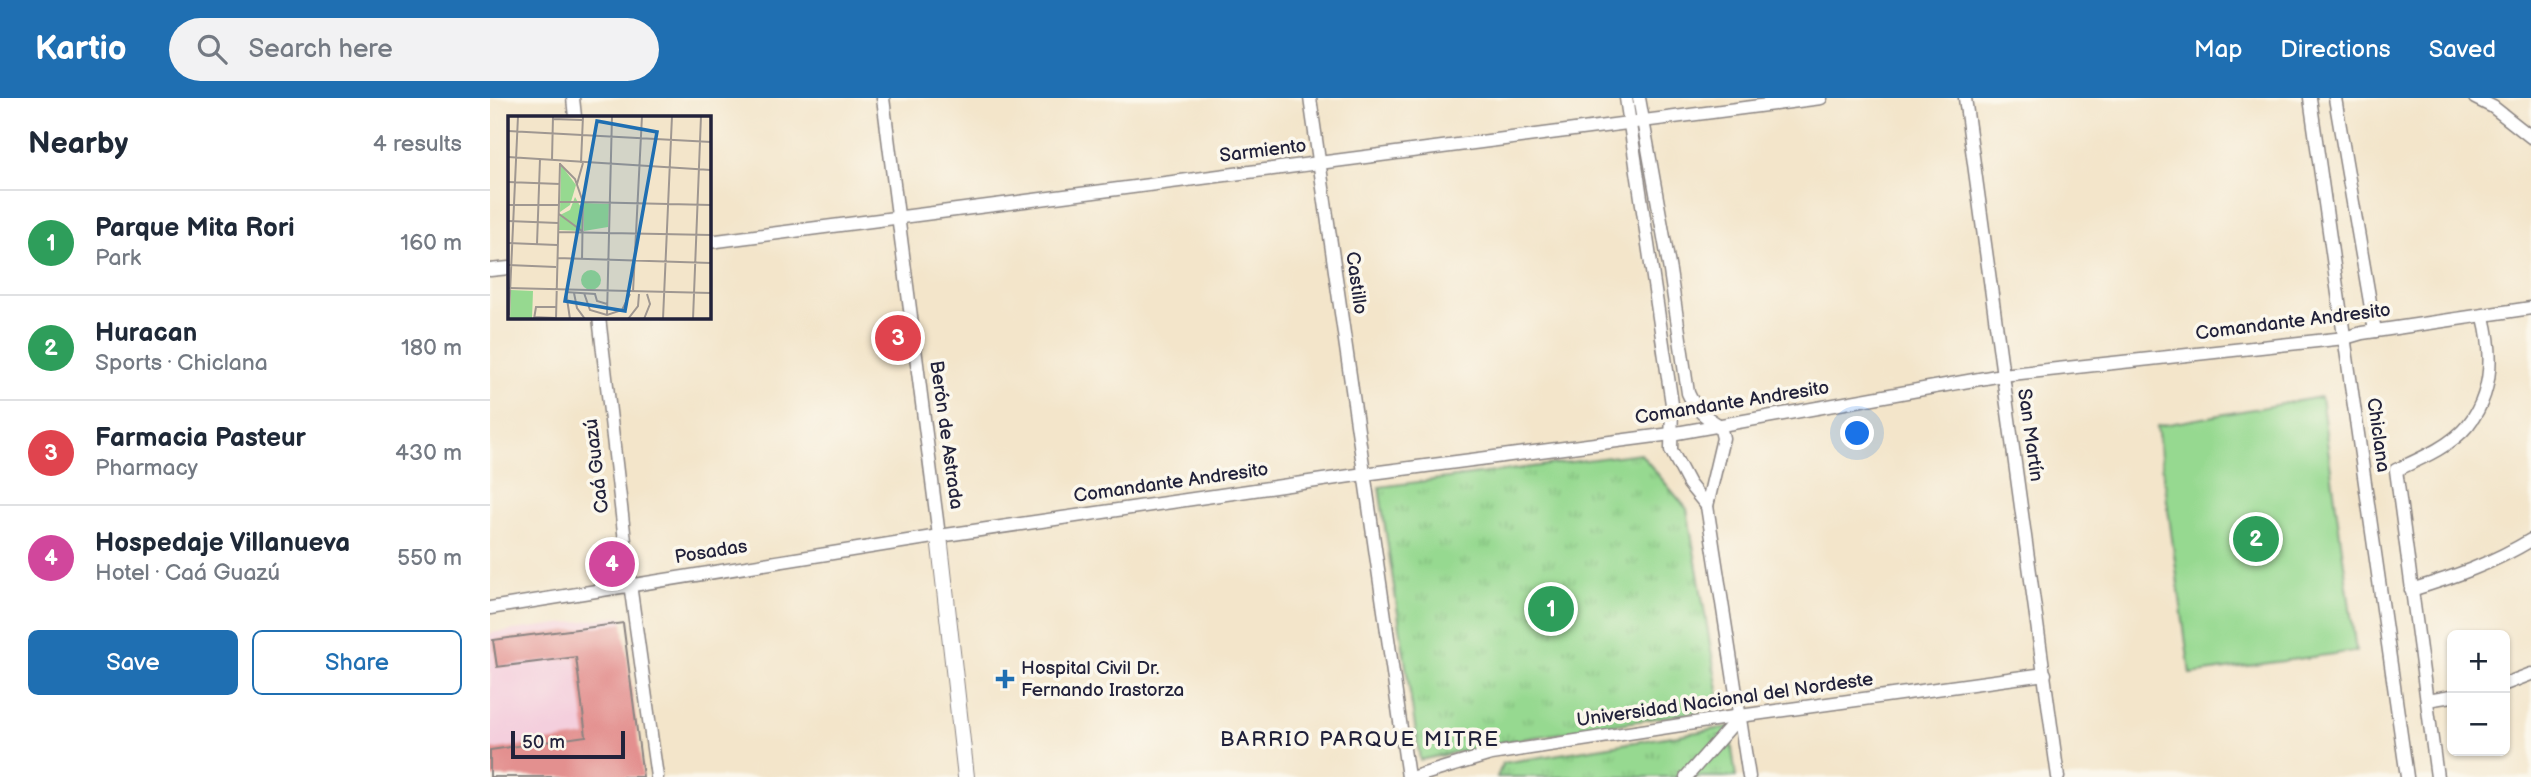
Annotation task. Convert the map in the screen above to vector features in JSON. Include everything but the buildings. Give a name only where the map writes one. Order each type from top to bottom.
[{"type":"street","points":[[573,98],[575,116]]},
{"type":"street","name":"Berón de Astrada","points":[[883,98],[896,218],[939,537],[966,777]]},
{"type":"street","name":"Castillo","points":[[1310,98],[1408,777]]},
{"type":"street","points":[[1626,98],[1636,122],[1670,271],[1688,393],[1694,406],[1706,418],[1720,426],[1723,438],[1707,506],[1749,777]]},
{"type":"street","points":[[1639,98],[1636,122],[1672,404],[1671,450],[1689,484],[1707,506]]},
{"type":"street","name":"Sarmiento","points":[[710,242],[1821,98]]},
{"type":"street","name":"San Martín","points":[[1965,98],[2058,777]]},
{"type":"street","name":"Chiclana","points":[[2310,98],[2407,777]]},
{"type":"street","points":[[2335,98],[2375,331]]},
{"type":"street","points":[[2475,98],[2493,107],[2531,137]]},
{"type":"street","points":[[490,270],[508,268]]},
{"type":"street","name":"Comandante Andresito","points":[[939,537],[1364,474],[1671,434],[2002,375],[2346,338],[2375,331],[2531,308]]},
{"type":"street","points":[[2437,777],[2396,470],[2447,443],[2468,425],[2482,399],[2490,372],[2491,346],[2484,317]]},
{"type":"street","name":"Caá Guazú","points":[[599,318],[630,584],[657,777]]},
{"type":"street","name":"Posadas","points":[[490,608],[939,537]]},
{"type":"street","points":[[2412,590],[2461,575],[2531,540]]},
{"type":"street","name":"Universidad Nacional del Nordeste","points":[[1414,777],[1491,754],[2045,674]]},
{"type":"street","points":[[2510,682],[2531,674]]},
{"type":"street","points":[[2427,700],[2447,697]]},
{"type":"street","points":[[1686,777],[1740,716]]},
{"type":"shaded area","points":[[622,616],[643,777],[490,777],[490,633]]},
{"type":"green space","points":[[2321,397],[2356,651],[2190,674],[2157,426]]},
{"type":"green space","points":[[1640,453],[1687,509],[1721,708],[1503,742],[1420,760],[1379,487]]},
{"type":"green space","points":[[1729,727],[1736,777],[1497,777],[1503,763]]},
{"type":"place","name":"Farmacia Pasteur","points":[[898,338]]},
{"type":"place","name":"Huracan","points":[[2256,539]]},
{"type":"place","name":"Hospedaje Villanueva","points":[[612,564]]},
{"type":"place","name":"Parque Mita Rori","points":[[1551,609]]},
{"type":"place","name":"Hospital Civil Dr. Fernando Irastorza","points":[[1005,679]]},
{"type":"district","name":"BARRIO PARQUE MITRE","points":[[1360,739]]}]
